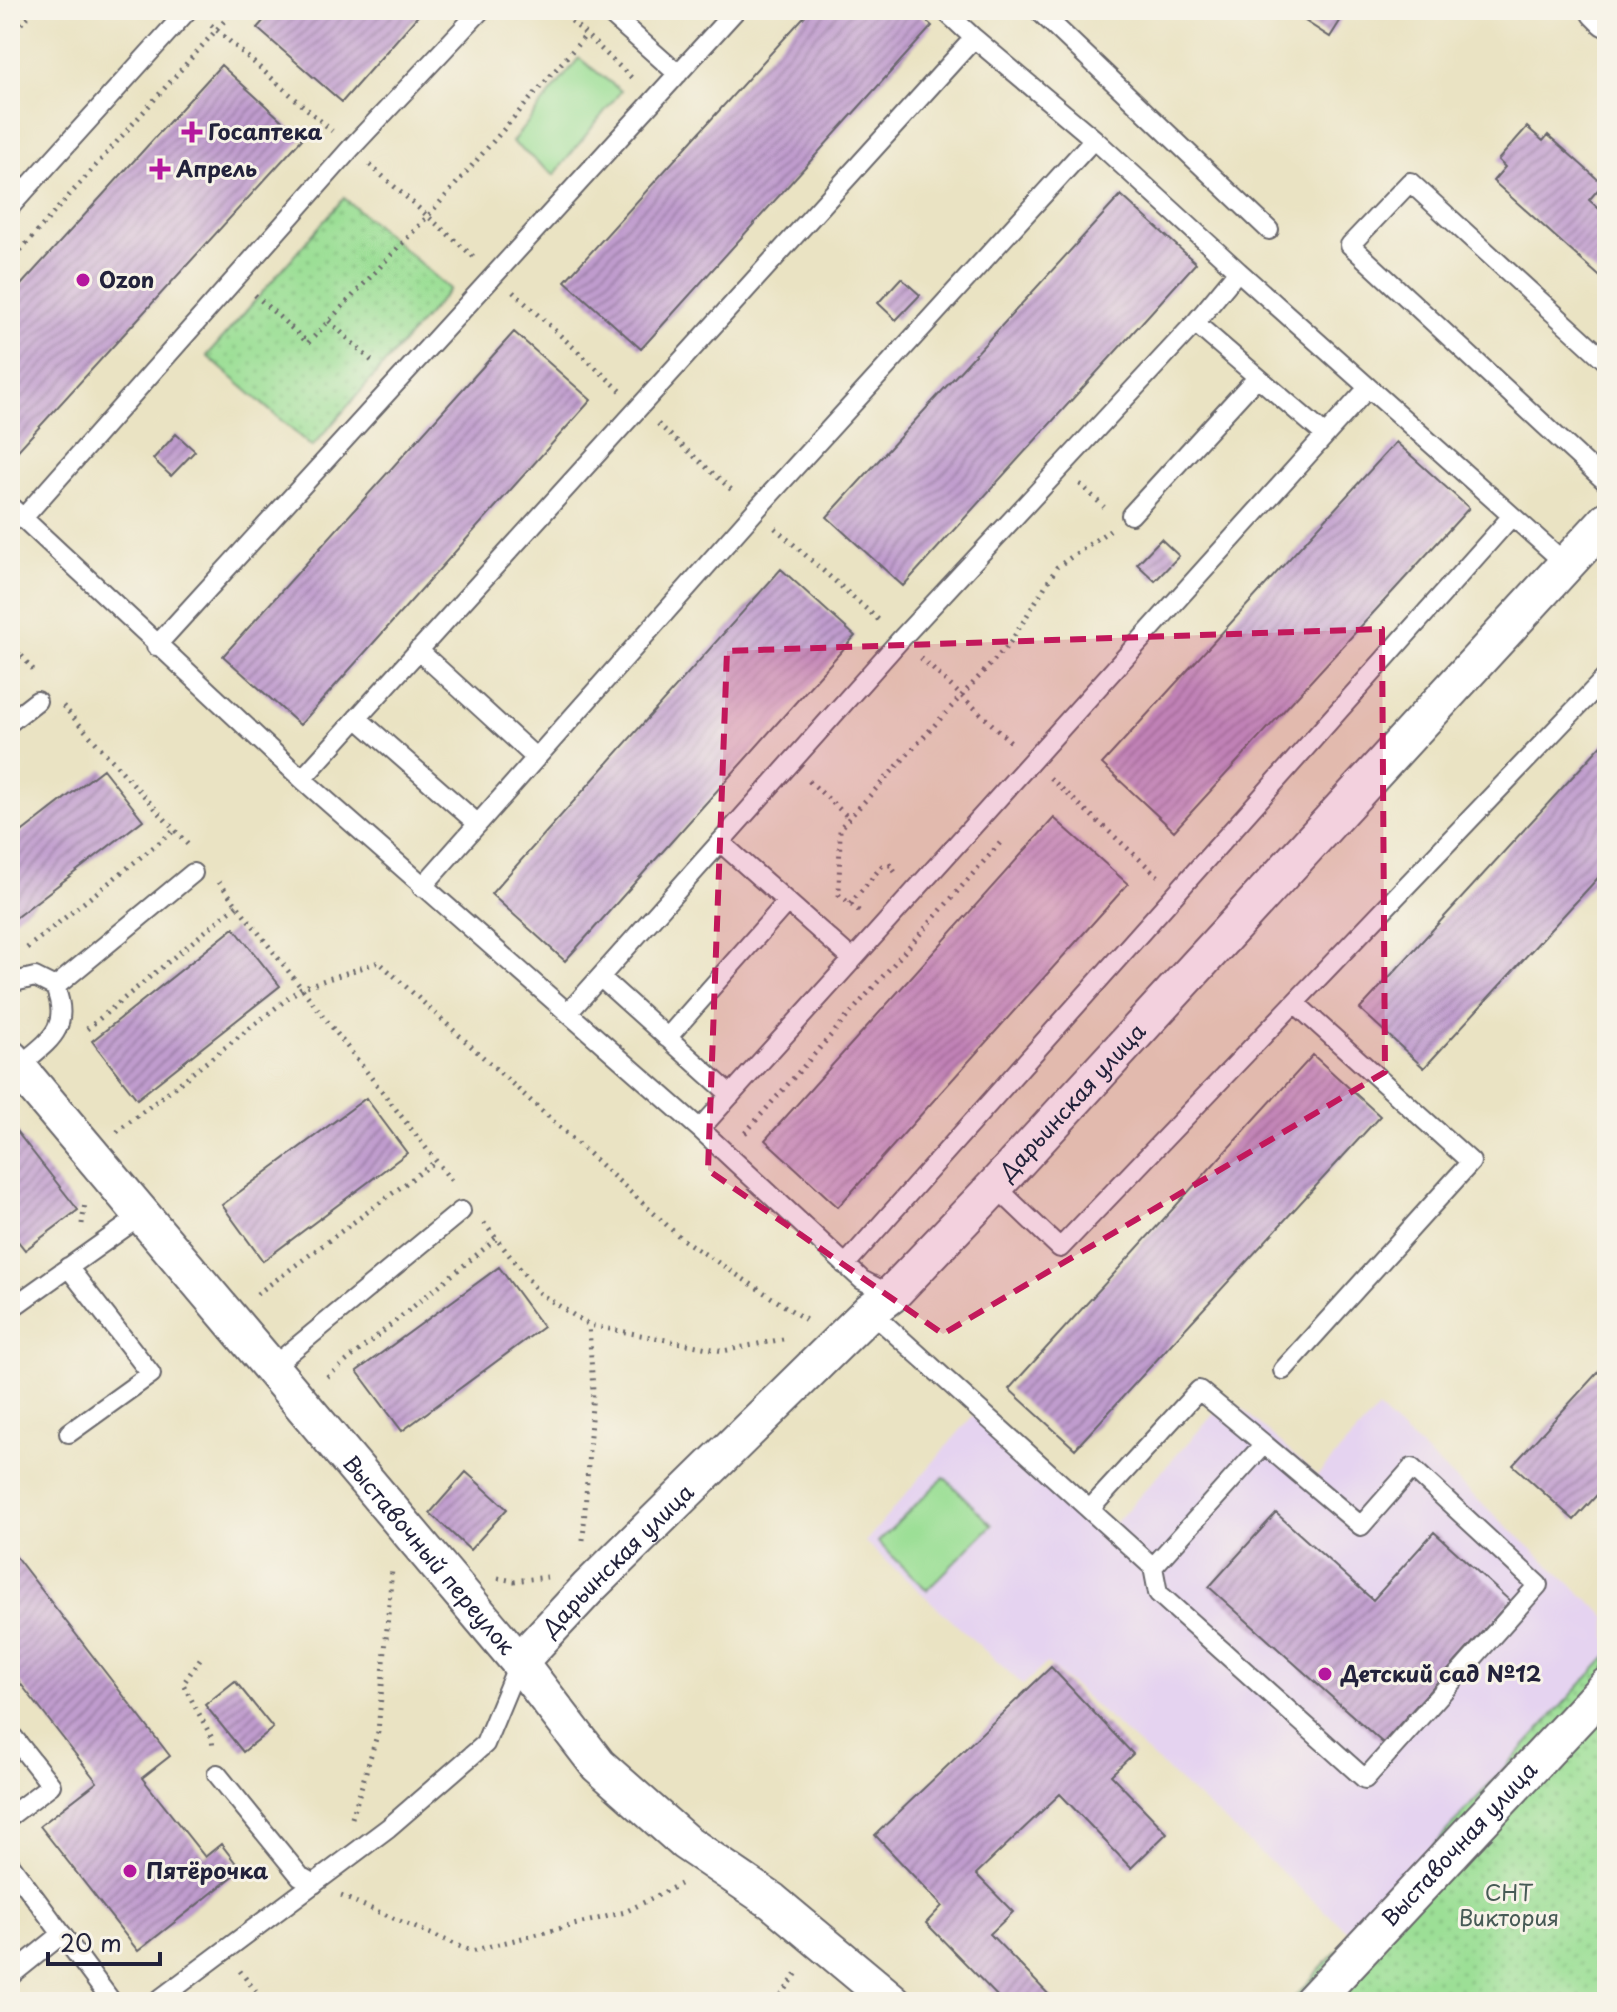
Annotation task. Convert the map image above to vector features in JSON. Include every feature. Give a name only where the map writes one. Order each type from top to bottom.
[{"type":"street","points":[[1599,10],[1607,18]]},
{"type":"street","name":"Дарьинская улица","points":[[519,1662],[589,1587],[874,1310],[995,1186],[1566,564],[1603,531]]},
{"type":"street","name":"Выставочный переулок","points":[[14,1062],[519,1662],[598,1765],[685,1842],[772,1901],[893,2002]]},
{"type":"street","name":"Выставочная улица","points":[[1312,2002],[1607,1686]]},
{"type":"lane","points":[[10,207],[188,10]]},
{"type":"lane","points":[[481,10],[17,512],[156,646],[302,779],[700,1129],[862,1280],[874,1310],[1090,1509],[1153,1567],[1158,1593],[1365,1779],[1538,1585],[1412,1468],[1361,1526],[1199,1390],[1090,1509]]},
{"type":"lane","points":[[606,10],[678,74]]},
{"type":"lane","points":[[156,646],[736,10]]},
{"type":"lane","points":[[944,10],[1094,139],[1367,389],[1566,564]]},
{"type":"lane","points":[[1038,10],[1269,230]]},
{"type":"lane","points":[[302,779],[974,38]]},
{"type":"lane","points":[[422,887],[755,511],[1094,139]]},
{"type":"lane","points":[[1607,362],[1410,182],[1350,245],[1607,483]]},
{"type":"lane","points":[[568,1013],[901,639],[1195,323],[1238,271]]},
{"type":"lane","points":[[1195,323],[1325,435]]},
{"type":"lane","points":[[1126,519],[1257,377]]},
{"type":"lane","points":[[700,1129],[1367,389]]},
{"type":"lane","points":[[845,1265],[1512,516]]},
{"type":"lane","points":[[418,650],[536,758]]},
{"type":"lane","points":[[995,1186],[1060,1248],[1607,676]]},
{"type":"lane","points":[[10,722],[37,701]]},
{"type":"lane","points":[[357,718],[478,824]]},
{"type":"lane","points":[[720,842],[852,959]]},
{"type":"lane","points":[[55,987],[202,873]]},
{"type":"lane","points":[[667,1038],[787,902]]},
{"type":"lane","points":[[10,983],[35,977],[55,987],[63,1008],[56,1035],[14,1062]]},
{"type":"lane","points":[[600,977],[731,1095]]},
{"type":"lane","points":[[1283,1370],[1471,1162],[1295,1003]]},
{"type":"lane","points":[[271,1368],[467,1207]]},
{"type":"lane","points":[[10,1309],[142,1215]]},
{"type":"lane","points":[[68,1267],[151,1374],[69,1433]]},
{"type":"lane","points":[[1153,1567],[1264,1444]]},
{"type":"lane","points":[[156,2002],[388,1828],[485,1744],[519,1662]]},
{"type":"lane","points":[[10,1733],[51,1785],[10,1816]]},
{"type":"lane","points":[[217,1774],[300,1876],[314,1884]]},
{"type":"lane","points":[[10,1864],[112,2002]]},
{"type":"lane","points":[[10,1976],[62,1934]]},
{"type":"path","points":[[10,35],[34,10]]},
{"type":"path","points":[[10,262],[234,10]]},
{"type":"path","points":[[560,10],[654,100]]},
{"type":"path","points":[[205,20],[638,406]]},
{"type":"path","points":[[236,278],[308,343],[428,216],[586,35]]},
{"type":"path","points":[[329,321],[395,384]]},
{"type":"path","points":[[904,952],[839,895],[840,828],[1010,643],[1057,567],[1126,519],[1061,466]]},
{"type":"path","points":[[767,542],[788,518]]},
{"type":"path","points":[[901,639],[1178,894]]},
{"type":"path","points":[[10,641],[20,654]]},
{"type":"path","points":[[80,725],[194,850]]},
{"type":"path","points":[[790,763],[849,818]]},
{"type":"path","points":[[1044,793],[1065,770]]},
{"type":"path","points":[[22,953],[176,829]]},
{"type":"path","points":[[749,1141],[744,1134],[749,1127],[1004,838]]},
{"type":"path","points":[[850,904],[882,866],[890,865],[896,869],[894,876]]},
{"type":"path","points":[[1149,889],[1170,865]]},
{"type":"path","points":[[202,873],[237,905],[436,1161],[467,1207],[539,1293],[589,1325],[723,1351],[794,1337]]},
{"type":"path","points":[[861,912],[869,903]]},
{"type":"path","points":[[83,1032],[237,905]]},
{"type":"path","points":[[68,1267],[82,1226],[93,1155],[109,1138],[301,988],[379,962],[682,1239],[823,1331],[874,1310]]},
{"type":"path","points":[[254,1296],[436,1161]]},
{"type":"path","points":[[323,1380],[496,1239]]},
{"type":"path","points":[[589,1325],[593,1390],[582,1559],[589,1587]]},
{"type":"path","points":[[349,1823],[356,1811],[378,1732],[395,1516]]},
{"type":"path","points":[[487,1576],[514,1581],[556,1575]]},
{"type":"path","points":[[200,1659],[183,1684],[212,1738],[217,1774]]},
{"type":"path","points":[[314,1884],[471,1951],[625,1912],[719,1865]]},
{"type":"highlighted area","points":[[1382,629],[1385,1072],[943,1334],[708,1170],[727,651]]},
{"type":"shaded area","name":"Детский сад №12","points":[[1229,1397],[1317,1476],[1378,1409],[1607,1617],[1607,1656],[1351,1934],[1047,1663],[1023,1685],[865,1542],[976,1412],[1108,1531]]},
{"type":"green space","points":[[579,58],[621,91],[554,175],[512,142]]},
{"type":"green space","points":[[344,198],[450,289],[312,447],[207,356]]},
{"type":"green space","points":[[944,1477],[992,1525],[927,1590],[878,1542]]},
{"type":"green space","name":"СНТ Виктория","points":[[1607,1656],[1607,2002],[1290,2002]]},
{"type":"building","points":[[273,10],[423,10],[342,102],[257,28]]},
{"type":"building","points":[[810,10],[914,10],[932,26],[641,349],[565,281]]},
{"type":"building","points":[[1288,10],[1347,10],[1330,37]]},
{"type":"building","points":[[221,65],[302,139],[12,457],[10,297]]},
{"type":"building","points":[[1527,127],[1543,141],[1548,135],[1603,184],[1589,200],[1607,216],[1607,283],[1493,181],[1505,167],[1498,160]]},
{"type":"building","points":[[1121,195],[1196,263],[903,586],[827,517]]},
{"type":"building","points":[[901,278],[920,295],[896,320],[878,303]]},
{"type":"building","points":[[514,332],[591,400],[300,725],[223,656]]},
{"type":"building","points":[[176,434],[195,451],[171,476],[153,459]]},
{"type":"building","points":[[1396,442],[1469,508],[1174,831],[1102,764]]},
{"type":"building","points":[[1161,539],[1179,556],[1155,581],[1137,564]]},
{"type":"building","points":[[781,569],[855,636],[565,961],[491,894]]},
{"type":"building","points":[[1607,739],[1607,868],[1424,1068],[1360,1009]]},
{"type":"building","points":[[103,769],[143,820],[10,922],[10,841]]},
{"type":"building","points":[[1054,818],[1128,884],[838,1207],[765,1140]]},
{"type":"building","points":[[234,928],[280,986],[137,1099],[92,1041]]},
{"type":"building","points":[[1313,1055],[1380,1116],[1075,1449],[1009,1389]]},
{"type":"building","points":[[366,1098],[407,1153],[263,1261],[222,1205]]},
{"type":"building","points":[[10,1123],[78,1210],[25,1250],[10,1231]]},
{"type":"building","points":[[499,1267],[543,1327],[402,1431],[357,1371]]},
{"type":"building","points":[[1607,1362],[1607,1484],[1574,1520],[1513,1465]]},
{"type":"building","points":[[466,1472],[507,1509],[470,1550],[430,1513]]},
{"type":"building","points":[[1276,1513],[1373,1600],[1434,1532],[1510,1601],[1383,1743],[1209,1587]]},
{"type":"building","points":[[10,1549],[170,1756],[142,1778],[205,1857],[221,1844],[241,1870],[138,1951],[40,1826],[97,1782],[10,1670]]},
{"type":"building","points":[[1051,1667],[1133,1754],[1111,1775],[1167,1833],[1131,1868],[1060,1794],[976,1874],[1013,1912],[990,1934],[1056,2002],[1003,2002],[926,1923],[942,1906],[875,1835]]},
{"type":"building","points":[[235,1681],[273,1728],[243,1752],[205,1705]]},
{"type":"place","name":"Госаптека","points":[[192,132]]},
{"type":"place","name":"Апрель","points":[[160,169]]},
{"type":"place","name":"Ozon","points":[[83,280]]},
{"type":"place","name":"Детский сад №12","points":[[1325,1674]]},
{"type":"place","name":"Пятёрочка","points":[[130,1871]]}]
